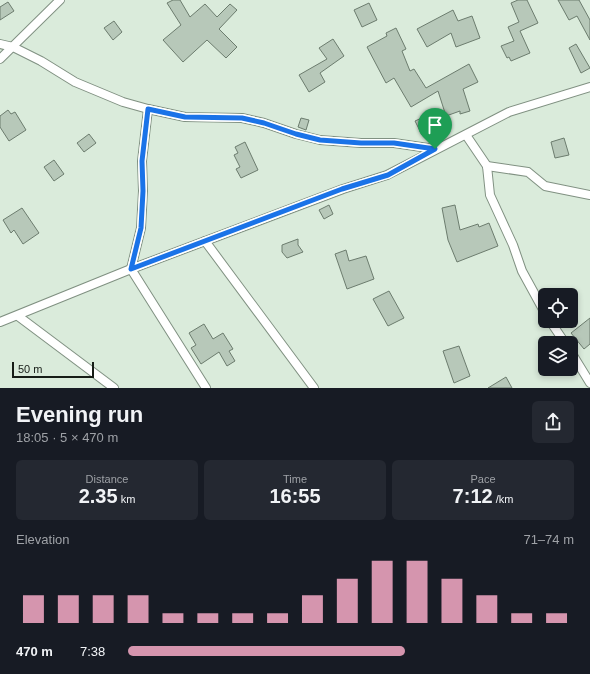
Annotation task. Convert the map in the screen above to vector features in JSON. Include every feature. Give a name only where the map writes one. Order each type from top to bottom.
[{"type":"street","points":[[0,59],[60,0]]},
{"type":"street","points":[[0,44],[13,47],[41,61],[75,82],[123,102],[148,109],[185,117],[242,118],[320,140],[361,143],[394,143],[435,149]]},
{"type":"street","points":[[0,322],[131,269],[342,189],[388,175],[508,112],[590,87]]},
{"type":"street","points":[[148,109],[142,161],[143,203],[141,228],[131,269],[206,388]]},
{"type":"street","points":[[466,134],[487,166],[490,195],[514,245],[522,271],[538,300]]},
{"type":"street","points":[[487,166],[528,172],[545,186],[590,195]]},
{"type":"street","points":[[205,241],[314,388]]},
{"type":"street","points":[[18,316],[114,388]]},
{"type":"street","points":[[578,363],[590,383]]},
{"type":"building","points":[[173,0],[180,0],[190,17],[205,4],[217,17],[230,4],[237,10],[219,29],[237,47],[226,58],[207,40],[183,62],[163,40],[181,25],[167,3]]},
{"type":"building","points":[[518,0],[527,0],[538,23],[520,31],[530,53],[511,61],[509,57],[507,58],[501,46],[514,41],[508,27],[519,22],[511,3]]},
{"type":"building","points":[[558,0],[579,0],[590,20],[590,40],[577,16],[569,20]]},
{"type":"building","points":[[8,2],[14,11],[0,20],[0,7]]},
{"type":"building","points":[[369,3],[377,20],[362,27],[354,10]]},
{"type":"building","points":[[453,10],[458,21],[472,16],[480,38],[456,47],[451,33],[427,47],[417,29]]},
{"type":"building","points":[[114,21],[122,32],[113,40],[104,28]]},
{"type":"building","points":[[396,28],[406,49],[402,51],[410,71],[414,69],[426,88],[469,64],[478,82],[463,89],[470,111],[460,114],[460,111],[446,116],[438,91],[411,107],[394,78],[386,83],[367,47],[387,36],[386,33]]},
{"type":"building","points":[[333,39],[344,56],[320,73],[325,82],[309,92],[299,75],[327,59],[319,48]]},
{"type":"building","points":[[576,44],[590,68],[581,73],[569,48]]},
{"type":"building","points":[[8,110],[11,114],[15,112],[26,130],[9,141],[0,127],[0,116]]},
{"type":"building","points":[[424,117],[430,131],[422,135],[415,121]]},
{"type":"building","points":[[301,118],[309,120],[306,130],[298,127]]},
{"type":"building","points":[[89,134],[96,143],[84,152],[77,143]]},
{"type":"building","points":[[564,138],[569,155],[555,158],[551,142]]},
{"type":"building","points":[[245,142],[258,170],[241,178],[236,169],[240,167],[234,155],[238,153],[235,147]]},
{"type":"building","points":[[54,160],[64,174],[54,181],[44,167]]},
{"type":"building","points":[[329,205],[333,214],[324,219],[319,210]]},
{"type":"building","points":[[455,205],[460,230],[478,224],[479,227],[489,223],[498,246],[457,262],[448,240],[442,208]]},
{"type":"building","points":[[22,208],[39,233],[23,244],[14,230],[11,233],[3,220]]},
{"type":"building","points":[[298,239],[298,245],[303,252],[287,258],[282,252],[282,245]]},
{"type":"building","points":[[346,250],[349,261],[366,256],[374,279],[347,289],[335,254]]},
{"type":"building","points":[[389,291],[404,318],[388,326],[373,299]]},
{"type":"building","points":[[590,318],[590,344],[584,349],[578,342],[578,336],[573,336],[571,333]]},
{"type":"building","points":[[204,324],[213,339],[223,333],[233,349],[229,351],[235,361],[227,366],[219,352],[201,364],[191,348],[196,345],[189,333]]},
{"type":"building","points":[[459,346],[470,376],[454,383],[443,351]]},
{"type":"building","points":[[506,377],[512,388],[488,388]]},
{"type":"route","points":[[148,109],[185,117],[242,118],[320,140],[361,143],[394,143],[435,149],[388,175],[342,189],[131,269],[141,228],[143,208],[142,161],[148,109]]}]
